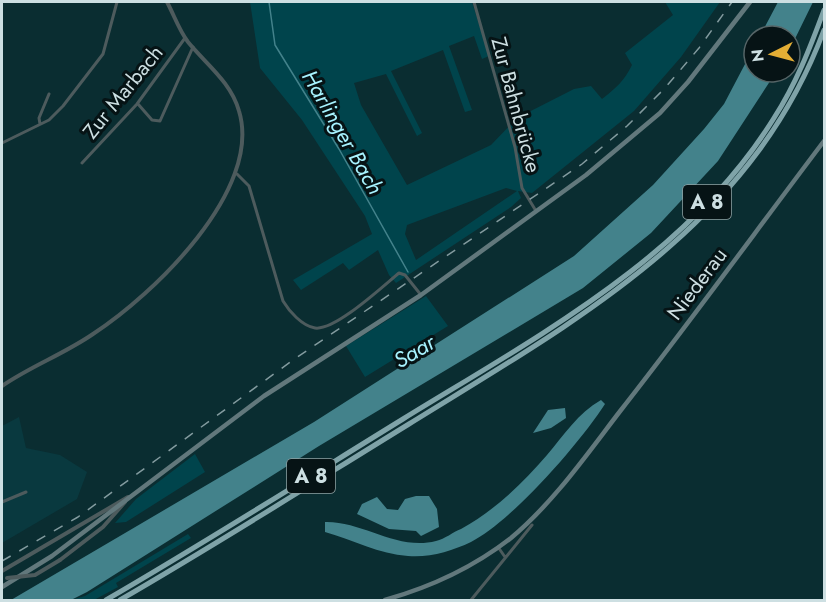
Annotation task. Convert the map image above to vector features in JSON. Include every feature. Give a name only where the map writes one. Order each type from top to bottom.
[{"type":"highway","name":"A 8","points":[[120,600],[519,356],[531,344],[626,276],[677,232],[718,191],[760,140],[803,65],[825,10]]},
{"type":"highway","name":"A 8","points":[[106,600],[630,282],[673,245],[723,196],[779,125],[800,87],[825,30]]},
{"type":"main road","points":[[2,587],[52,556],[285,381],[422,295],[537,212],[623,146],[660,113],[688,82],[750,2]]},
{"type":"main road","name":"Niederau","points":[[385,600],[450,576],[498,548],[545,505],[660,360],[825,141]]},
{"type":"street","points":[[2,143],[53,117],[63,106],[103,54],[117,2]]},
{"type":"street","points":[[2,386],[91,336],[161,277],[196,239],[237,174],[244,139],[238,106],[224,82],[185,38],[167,2]]},
{"type":"street","name":"Zur Bahnbrücke","points":[[474,2],[510,128],[522,189],[537,212]]},
{"type":"street","name":"Zur Marbach","points":[[82,163],[137,104],[185,38]]},
{"type":"street","points":[[137,104],[152,120],[160,121],[193,47]]},
{"type":"street","points":[[40,124],[39,118],[49,94]]},
{"type":"street","points":[[237,174],[249,186],[283,302],[289,310],[310,326],[316,328],[332,323],[374,297],[399,273],[405,275],[422,295]]},
{"type":"street","points":[[2,502],[26,492]]},
{"type":"street","points":[[4,578],[35,575],[60,560],[103,527],[131,495]]},
{"type":"street","points":[[2,571],[131,495]]},
{"type":"street","points":[[471,600],[532,525]]},
{"type":"street","points":[[498,548],[505,557]]},
{"type":"shaded area","points":[[250,2],[472,2],[489,56],[482,59],[474,36],[449,46],[472,110],[465,112],[443,50],[391,71],[422,133],[417,136],[386,74],[354,83],[361,105],[407,185],[491,145],[517,118],[574,89],[591,86],[602,99],[619,84],[632,65],[625,53],[673,15],[665,2],[720,2],[681,57],[634,111],[532,193],[518,191],[521,198],[511,207],[396,283],[389,275],[378,250],[349,270],[343,263],[301,290],[293,280],[372,234],[365,216],[302,120],[260,68]],"holes":[[[506,188],[517,191],[416,260],[405,234],[407,225]]]},
{"type":"shaded area","points":[[778,2],[813,2],[802,24],[766,24]]},
{"type":"shaded area","points":[[742,70],[742,84],[768,84],[718,161],[651,233],[583,288],[319,446],[87,592],[71,600],[11,600],[314,422],[574,256],[653,185],[724,104]]},
{"type":"shaded area","points":[[426,296],[448,326],[365,377],[346,346]]},
{"type":"shaded area","points":[[601,400],[605,404],[594,420],[544,480],[505,517],[471,542],[440,553],[408,556],[376,550],[325,532],[325,522],[353,526],[408,542],[422,543],[443,539],[485,514],[507,496],[538,465],[578,418]]},
{"type":"shaded area","points":[[565,408],[566,418],[551,428],[533,433],[548,410]]},
{"type":"shaded area","points":[[19,417],[26,448],[60,455],[87,472],[77,499],[2,543],[2,426]]},
{"type":"shaded area","points":[[195,454],[205,472],[126,522],[115,523],[136,499]]},
{"type":"shaded area","points":[[429,496],[437,509],[439,527],[421,536],[416,531],[389,529],[357,514],[362,504],[377,497],[387,509],[398,510],[405,499]]},
{"type":"shaded area","points":[[188,534],[191,538],[116,583],[118,587],[94,600],[71,600],[85,596]]},
{"type":"waterway","name":"Harlinger Bach","points":[[269,2],[275,45],[339,149],[408,272]]},
{"type":"railway","points":[[2,561],[78,517],[293,360],[582,164],[627,126],[665,88],[699,48],[732,2]]},
{"type":"water label","name":"Saar","points":[[414,351]]}]
